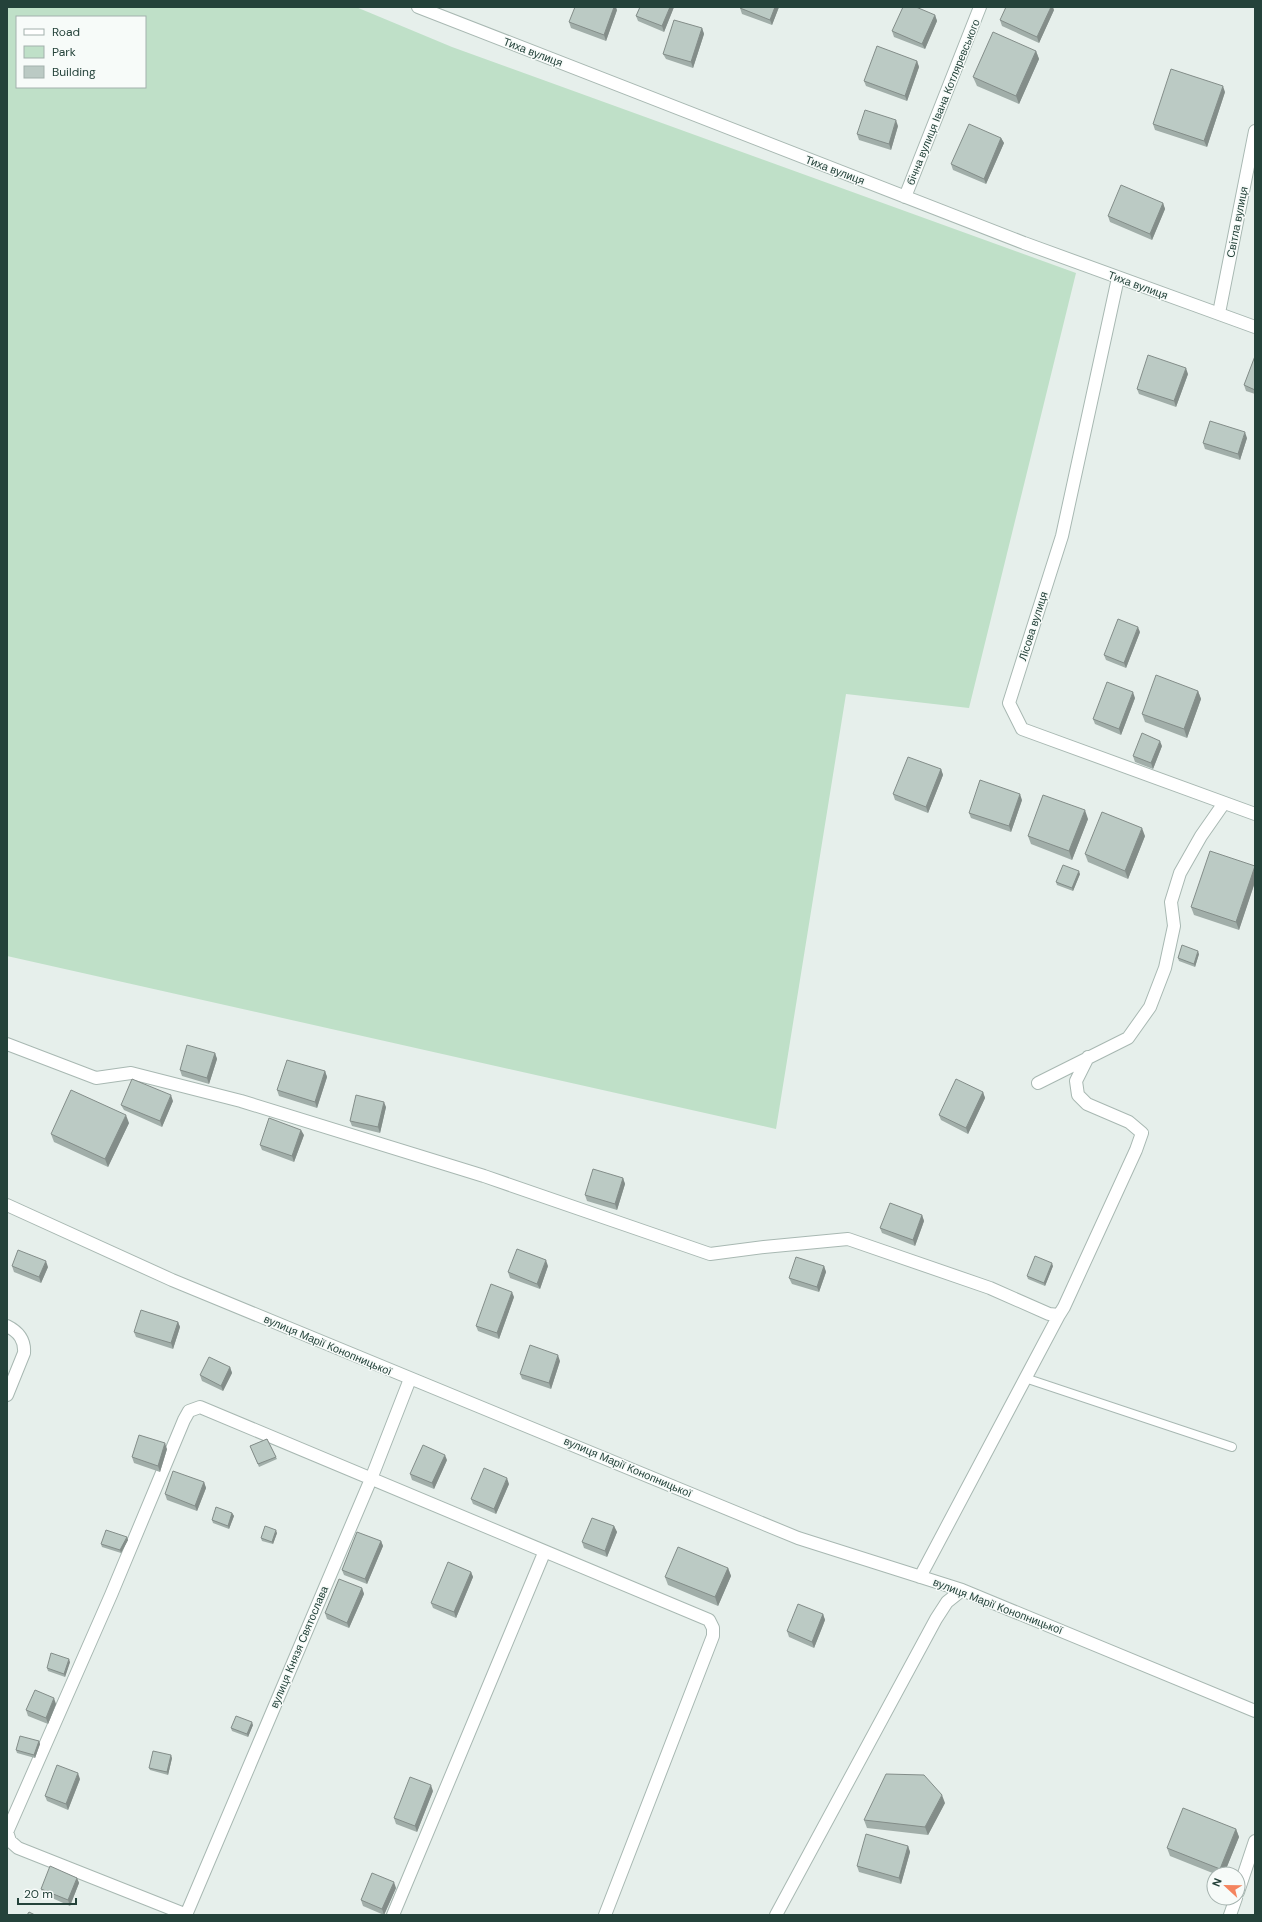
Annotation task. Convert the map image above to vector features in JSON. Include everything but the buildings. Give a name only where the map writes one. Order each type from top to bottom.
[{"type":"street","name":"Тиха вулиця","points":[[418,7],[905,197],[1118,278],[1219,313],[1255,328]]},
{"type":"street","name":"бічна вулиця Івана Котляревського","points":[[905,197],[980,7]]},
{"type":"street","name":"Світла вулиця","points":[[1219,313],[1255,131]]},
{"type":"street","name":"Лісова вулиця","points":[[1118,278],[1062,536],[1009,703],[1022,729],[1255,814]]},
{"type":"street","points":[[1038,1083],[1128,1038],[1150,1007],[1165,968],[1174,926],[1171,902],[1180,873],[1201,836],[1224,803]]},
{"type":"street","points":[[7,1044],[96,1078],[131,1073],[241,1101],[484,1176],[710,1254],[848,1239],[990,1288],[1049,1314],[1059,1314]]},
{"type":"street","points":[[920,1577],[1064,1307],[1130,1165],[1142,1133],[1129,1122],[1088,1104],[1078,1094],[1076,1081],[1088,1058]]},
{"type":"street","name":"вулиця Марії Конопницької","points":[[7,1205],[172,1280],[410,1379],[486,1408],[798,1538],[962,1590],[1255,1711]]},
{"type":"street","points":[[7,1326],[15,1330],[23,1340],[24,1347],[24,1353],[7,1395]]},
{"type":"street","name":"вулиця Князя Святослава","points":[[187,1915],[371,1479],[410,1379]]},
{"type":"street","points":[[187,1915],[18,1848],[10,1841],[7,1832],[111,1595],[184,1420],[189,1411],[200,1407],[544,1553],[709,1620],[713,1628],[713,1636],[605,1915]]},
{"type":"street","points":[[394,1915],[544,1553]]},
{"type":"street","points":[[776,1915],[936,1619],[947,1602],[962,1590]]},
{"type":"street","points":[[1246,1868],[1255,1841]]},
{"type":"lane","points":[[1025,1378],[1232,1447]]},
{"type":"green space","points":[[7,7],[356,7],[452,47],[1076,273],[969,708],[846,694],[776,1129],[7,956]]}]
